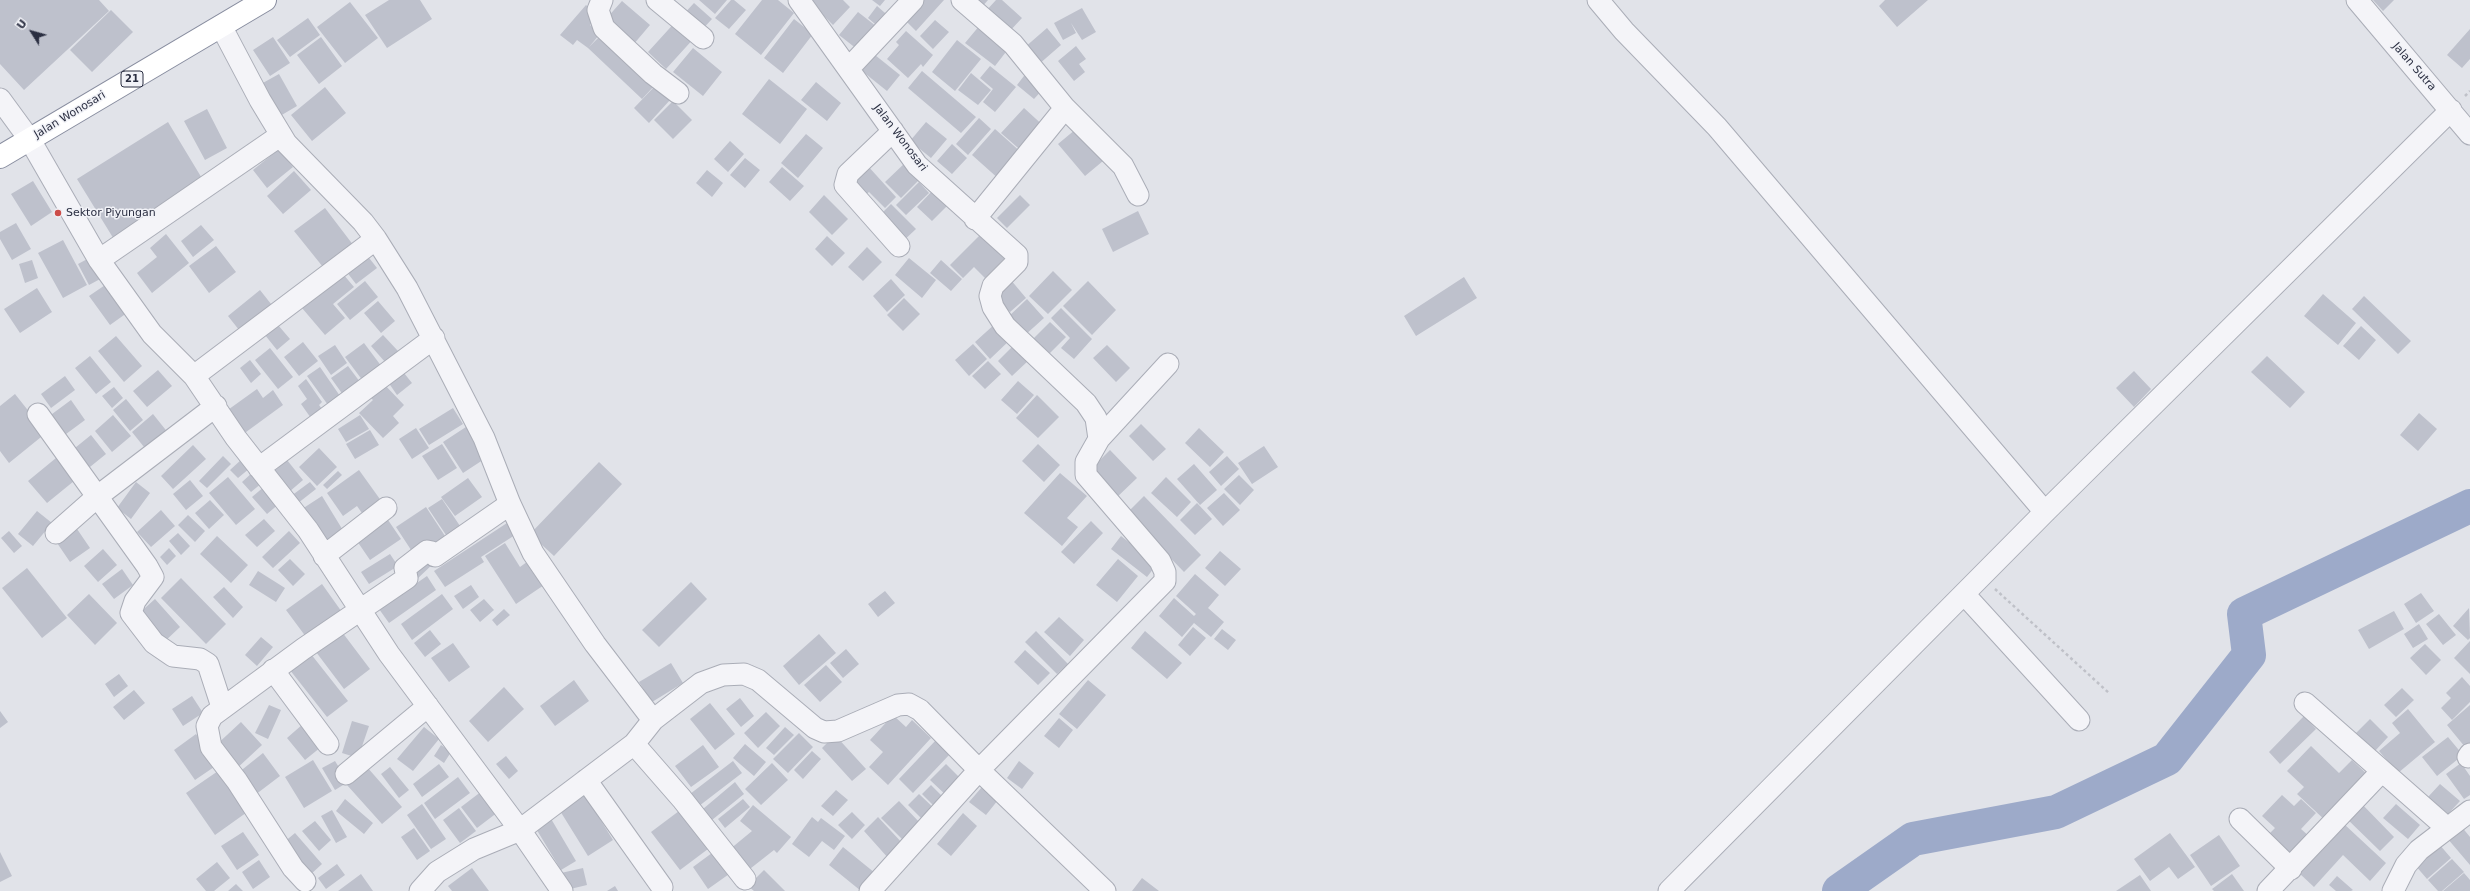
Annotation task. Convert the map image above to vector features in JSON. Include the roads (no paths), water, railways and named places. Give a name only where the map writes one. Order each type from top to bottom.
[{"type":"highway","name":"Jalan Wonosari","points":[[0,157],[265,0]]},
{"type":"street","points":[[602,0],[598,10],[604,28],[653,74],[678,93]]},
{"type":"street","points":[[657,0],[703,38]]},
{"type":"street","name":"Jalan Wonosari","points":[[799,0],[917,164],[975,219],[1014,250],[1018,259],[993,286],[990,296],[993,307],[1004,326],[1086,403],[1096,418],[1099,439]]},
{"type":"street","points":[[849,68],[913,0]]},
{"type":"street","points":[[962,0],[1013,44],[1065,108],[1123,166],[1138,195]]},
{"type":"street","points":[[1598,0],[1624,31],[1717,127],[2045,512]]},
{"type":"street","name":"Jalan Sutra","points":[[2357,0],[2470,134]]},
{"type":"street","points":[[221,26],[281,135],[376,239],[407,288],[484,438],[510,504],[533,553],[595,644],[653,720]]},
{"type":"street","points":[[0,99],[30,140],[99,260],[152,334],[194,376],[216,406],[236,438],[260,468],[324,556],[359,610],[520,830],[562,891]]},
{"type":"street","points":[[975,219],[1065,108]]},
{"type":"street","points":[[1669,891],[2045,512],[2451,110]]},
{"type":"street","points":[[893,131],[848,174],[845,185],[899,246]]},
{"type":"street","points":[[99,260],[281,135]]},
{"type":"street","points":[[194,376],[376,239]]},
{"type":"street","points":[[260,468],[434,338]]},
{"type":"street","points":[[870,891],[979,770],[1165,581],[1166,572],[1160,561],[1086,476],[1086,462],[1099,439],[1168,364]]},
{"type":"street","points":[[56,532],[98,496],[216,406]]},
{"type":"street","points":[[38,414],[98,496],[147,566],[153,578],[135,602],[131,614],[154,643],[172,656],[200,659],[208,664],[222,707]]},
{"type":"street","points":[[305,881],[292,868],[237,781],[211,747],[207,726],[212,716],[273,670],[407,578],[405,568],[427,551],[432,552],[435,556],[510,504]]},
{"type":"street","points":[[324,556],[386,508]]},
{"type":"street","points":[[1964,594],[2079,720]]},
{"type":"street","points":[[273,670],[328,744]]},
{"type":"street","points":[[420,891],[437,872],[474,849],[520,830],[634,744],[653,720],[701,683],[722,675],[744,674],[758,680],[815,728],[824,732],[838,731],[898,705],[909,704],[920,710],[979,770],[1105,891]]},
{"type":"street","points":[[2305,703],[2447,828]]},
{"type":"street","points":[[346,774],[428,706]]},
{"type":"street","points":[[634,744],[682,799],[745,879]]},
{"type":"street","points":[[2268,891],[2382,771]]},
{"type":"street","points":[[586,780],[662,887]]},
{"type":"street","points":[[2393,891],[2406,865],[2419,850],[2470,811]]},
{"type":"street","points":[[2240,819],[2291,868]]},
{"type":"waterway","points":[[1839,891],[1913,839],[2056,812],[2167,759],[2249,655],[2244,614],[2470,506]]},
{"type":"place","name":"Sektor Piyungan","points":[[58,213]]}]
